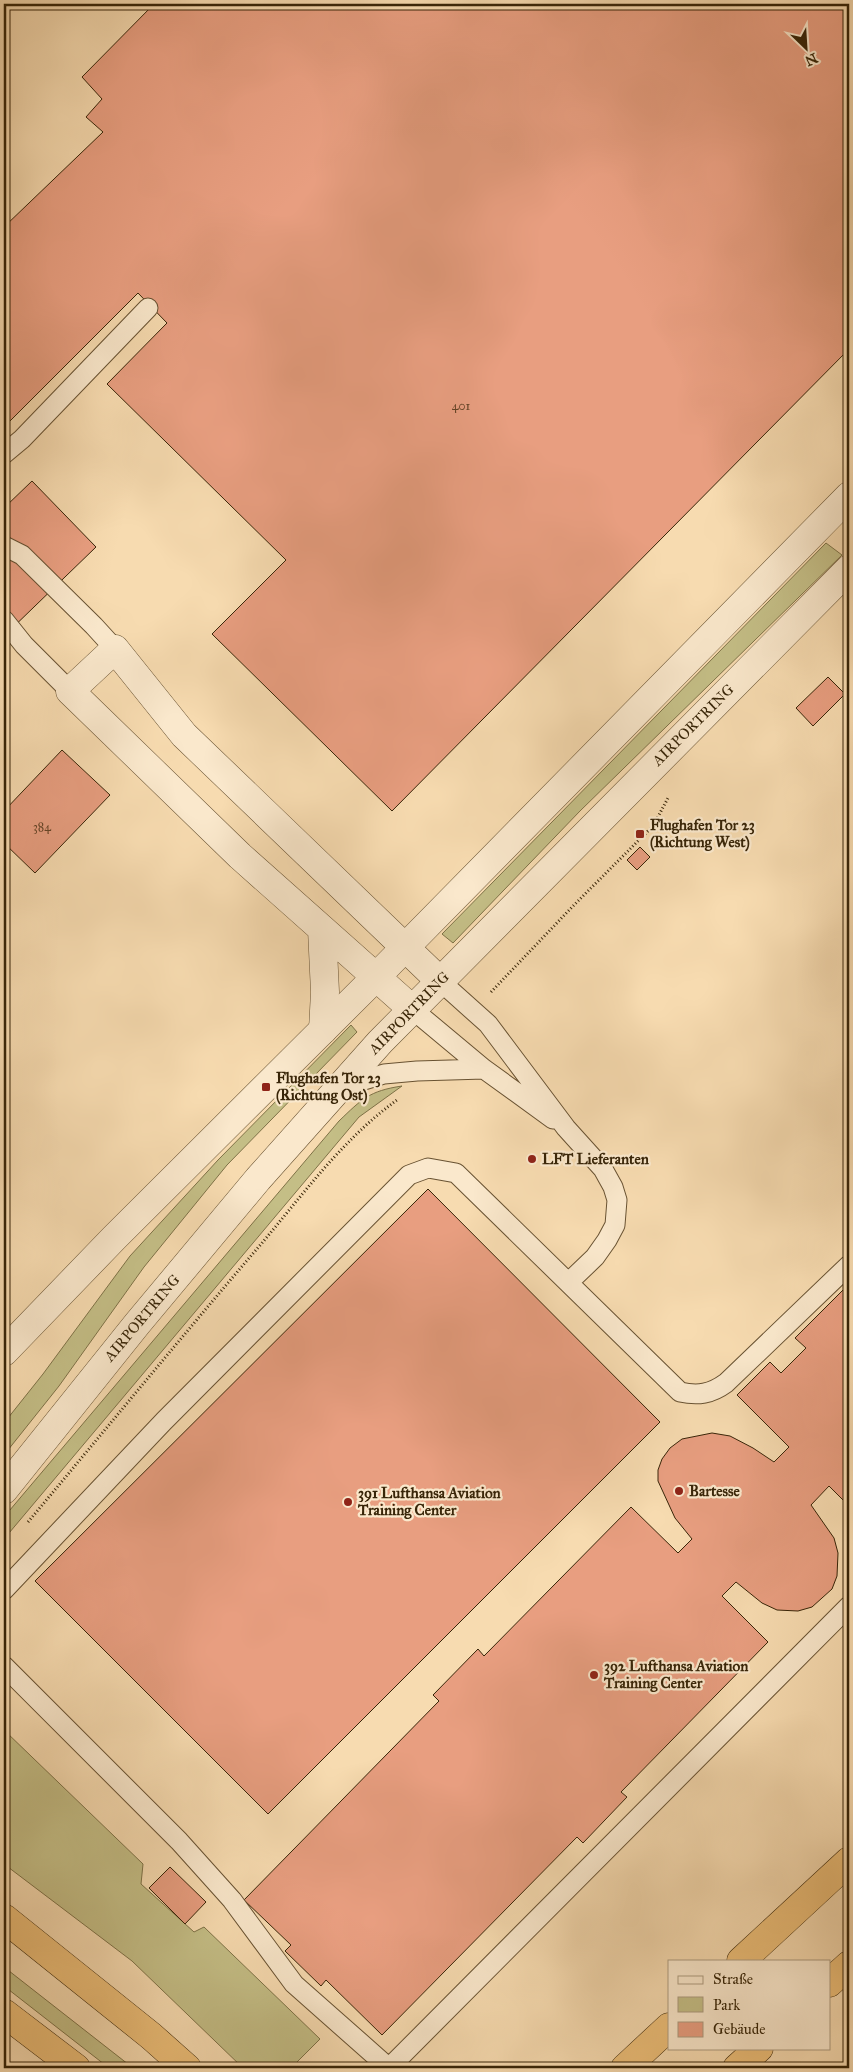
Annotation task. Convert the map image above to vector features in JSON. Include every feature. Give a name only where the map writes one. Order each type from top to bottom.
[{"type":"highway","points":[[742,1960],[849,1861]]},
{"type":"highway","points":[[4,1918],[151,2036],[187,2068]]},
{"type":"highway","points":[[830,1982],[849,1965]]},
{"type":"highway","points":[[4,2013],[76,2068]]},
{"type":"highway","points":[[625,2068],[668,2028]]},
{"type":"highway","points":[[738,2068],[757,2050]]},
{"type":"street","points":[[4,1352],[114,1238],[323,1030],[849,496]]},
{"type":"street","name":"AIRPORTRING","points":[[4,1490],[136,1324],[258,1180],[412,1009],[849,569]]},
{"type":"street","points":[[412,1009],[240,856],[70,691],[114,650],[184,735],[440,981]]},
{"type":"street","points":[[322,929],[325,992],[323,1030]]},
{"type":"lane","points":[[4,454],[22,439],[148,308]]},
{"type":"lane","points":[[4,546],[22,555],[94,626],[114,650]]},
{"type":"lane","points":[[4,620],[24,645],[70,691]]},
{"type":"lane","points":[[440,981],[488,1024],[566,1128],[603,1169],[613,1187],[617,1200],[615,1225],[595,1257],[569,1282]]},
{"type":"lane","points":[[412,1009],[484,1069],[566,1128]]},
{"type":"lane","points":[[340,1088],[384,1074],[484,1069]]},
{"type":"lane","points":[[4,1590],[164,1422],[409,1175],[428,1168],[456,1173],[680,1392],[694,1395],[714,1392],[726,1383],[849,1265]]},
{"type":"lane","points":[[4,1666],[186,1848],[232,1900],[294,1984],[389,2068],[849,1606]]},
{"type":"green space","points":[[826,543],[842,555],[580,811],[453,943],[442,934]]},
{"type":"green space","points":[[351,1025],[357,1032],[227,1165],[144,1267],[59,1386],[4,1455],[4,1423],[43,1374],[130,1256],[218,1160]]},
{"type":"green space","points":[[402,1086],[359,1117],[4,1539],[4,1517],[339,1121],[354,1107],[374,1093]]},
{"type":"green space","points":[[4,1730],[143,1864],[141,1884],[194,1932],[204,1927],[320,2039],[291,2068],[243,2068],[132,1961],[4,1864]]},
{"type":"green space","points":[[4,1967],[133,2068],[109,2068],[4,1986]]},
{"type":"building","points":[[154,4],[849,4],[849,349],[392,811],[212,634],[286,560],[107,384],[167,323],[138,293],[4,427],[4,227],[103,132],[86,117],[102,99],[82,77]]},
{"type":"building","points":[[32,481],[96,547],[4,636],[4,508]]},
{"type":"building","points":[[828,677],[845,694],[813,726],[796,708]]},
{"type":"building","points":[[62,750],[110,795],[35,873],[4,843],[4,811]]},
{"type":"building","points":[[640,847],[650,857],[637,870],[627,860]]},
{"type":"building","name":"391 Lufthansa Aviation Training Center","points":[[428,1189],[660,1422],[268,1814],[35,1581]]},
{"type":"building","name":"392 Lufthansa Aviation Training Center","points":[[849,1284],[849,1506],[829,1486],[811,1505],[834,1538],[838,1553],[837,1576],[832,1589],[812,1607],[798,1611],[777,1610],[762,1603],[736,1582],[722,1596],[768,1642],[621,1792],[627,1797],[583,1843],[577,1837],[382,2035],[326,1980],[321,1986],[285,1951],[291,1945],[244,1900],[439,1701],[433,1695],[478,1649],[484,1656],[631,1507],[678,1553],[692,1539],[675,1518],[658,1481],[658,1470],[662,1459],[670,1448],[682,1439],[712,1433],[730,1436],[774,1462],[789,1447],[737,1395],[770,1362],[781,1373],[806,1348],[795,1338]]},
{"type":"building","points":[[170,1867],[206,1902],[185,1924],[149,1888]]},
{"type":"place","name":"Flughafen Tor 23 (Richtung West)","points":[[640,834]]},
{"type":"place","name":"Flughafen Tor 23 (Richtung Ost)","points":[[266,1087]]},
{"type":"place","name":"LFT Lieferanten","points":[[532,1159]]},
{"type":"place","name":"Bartesse","points":[[679,1491]]},
{"type":"place","name":"391 Lufthansa Aviation Training Center","points":[[348,1502]]},
{"type":"place","name":"392 Lufthansa Aviation Training Center","points":[[594,1675]]}]
